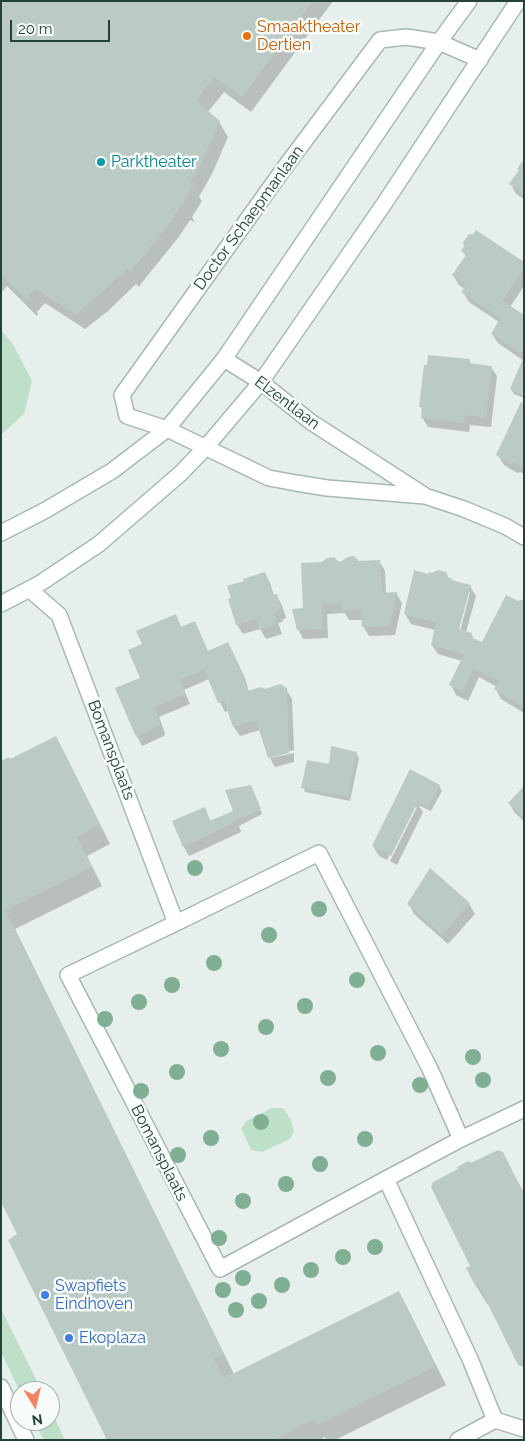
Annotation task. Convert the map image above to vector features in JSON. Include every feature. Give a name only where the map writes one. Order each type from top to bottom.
[{"type":"main road","points":[[1,533],[112,470],[167,429],[224,359],[439,42],[469,1]]},
{"type":"main road","points":[[1,604],[29,589],[99,544],[181,473],[206,447],[260,382],[384,204],[518,1]]},
{"type":"main road","name":"Doctor Schaepmanlaan","points":[[167,429],[127,416],[122,395],[285,167],[380,40],[406,36],[439,42],[480,60]]},
{"type":"main road","name":"Elzentlaan","points":[[224,359],[260,382],[311,422],[426,496],[464,509],[524,536]]},
{"type":"main road","name":"Elzentlaan","points":[[167,429],[269,478],[327,488],[426,496]]},
{"type":"main road","name":"Bomansplaats","points":[[29,589],[59,615],[176,923]]},
{"type":"main road","name":"Bomansplaats","points":[[461,1139],[430,1069],[319,853],[68,975],[220,1269],[461,1139],[524,1109]]},
{"type":"main road","points":[[386,1179],[470,1359],[495,1420]]},
{"type":"main road","points":[[1,1387],[26,1440]]},
{"type":"main road","points":[[458,1440],[495,1420],[524,1429]]},
{"type":"green space","points":[[1,330],[13,344],[32,381],[24,414],[1,435]]},
{"type":"green space","points":[[272,1108],[283,1108],[291,1120],[294,1131],[290,1139],[262,1152],[251,1150],[241,1128],[248,1120]]},
{"type":"green space","points":[[1,1309],[37,1381],[15,1381],[1,1352]]},
{"type":"green space","points":[[60,1429],[65,1440],[44,1440],[39,1431],[60,1431]]},
{"type":"building","name":"Parktheater","points":[[1,1],[313,1],[242,97],[214,77],[197,102],[220,121],[204,158],[190,183],[195,186],[194,188],[192,187],[183,206],[181,205],[172,222],[158,237],[160,238],[157,239],[131,272],[127,269],[76,314],[35,289],[28,296],[30,298],[28,301],[1,275]]},
{"type":"building","points":[[524,159],[524,197],[520,194],[520,191],[509,184]]},
{"type":"building","points":[[476,230],[524,262],[524,269],[502,300],[524,315],[524,354],[491,334],[500,318],[461,292],[466,285],[452,275],[466,255],[461,251],[464,246],[463,243],[469,234],[473,234]]},
{"type":"building","points":[[428,355],[470,359],[469,363],[492,366],[486,418],[465,415],[464,423],[421,418],[422,407],[419,407],[424,365],[427,365]]},
{"type":"building","points":[[524,360],[524,396],[510,389]]},
{"type":"building","points":[[521,402],[524,404],[524,463],[522,467],[514,463],[510,464],[496,455]]},
{"type":"building","points":[[354,556],[359,561],[380,560],[382,593],[397,592],[390,626],[362,627],[361,610],[342,611],[342,603],[322,604],[323,629],[297,630],[292,609],[303,608],[301,563],[322,562],[327,558],[334,557],[339,562],[347,557]]},
{"type":"building","points":[[414,570],[428,574],[438,570],[446,572],[449,578],[452,578],[451,580],[471,585],[459,629],[472,633],[470,637],[482,642],[506,595],[518,601],[524,599],[524,708],[494,689],[499,681],[474,668],[462,692],[449,685],[464,654],[431,645],[436,623],[404,614]]},
{"type":"building","points":[[265,572],[273,595],[277,594],[281,608],[277,610],[278,612],[274,613],[277,624],[259,630],[256,619],[236,625],[228,599],[231,598],[227,586]]},
{"type":"building","points":[[176,614],[181,627],[195,621],[208,651],[228,642],[240,667],[248,691],[261,687],[265,689],[280,684],[287,688],[289,753],[268,758],[256,720],[233,727],[224,701],[218,703],[204,669],[180,680],[186,694],[154,707],[160,722],[159,726],[136,737],[115,688],[140,678],[128,650],[142,644],[136,631]]},
{"type":"building","points":[[56,736],[103,831],[101,832],[98,826],[77,837],[92,867],[5,910],[224,1354],[214,1359],[224,1378],[399,1291],[436,1366],[317,1425],[314,1419],[273,1440],[107,1440],[8,1240],[17,1234],[1,1202],[1,761],[9,757],[10,759]]},
{"type":"building","points":[[331,746],[357,752],[348,797],[301,788],[307,760],[329,764]]},
{"type":"building","points":[[410,769],[440,785],[428,807],[418,802],[391,856],[372,846]]},
{"type":"building","points":[[251,785],[261,809],[183,847],[172,821],[205,807],[210,821],[233,811],[225,790]]},
{"type":"building","points":[[524,786],[524,818],[508,803]]},
{"type":"building","points":[[430,868],[470,903],[442,935],[407,904]]},
{"type":"building","points":[[498,1150],[503,1152],[524,1194],[524,1367],[518,1365],[479,1286],[476,1287],[466,1268],[470,1266],[431,1187],[433,1182],[458,1169],[457,1167],[469,1161],[471,1163]]},
{"type":"place","name":"Smaaktheater Dertien","points":[[247,36]]},
{"type":"place","name":"Parktheater","points":[[101,162]]},
{"type":"place","name":"Swapfiets Eindhoven","points":[[45,1295]]},
{"type":"place","name":"Ekoplaza","points":[[69,1338]]}]
